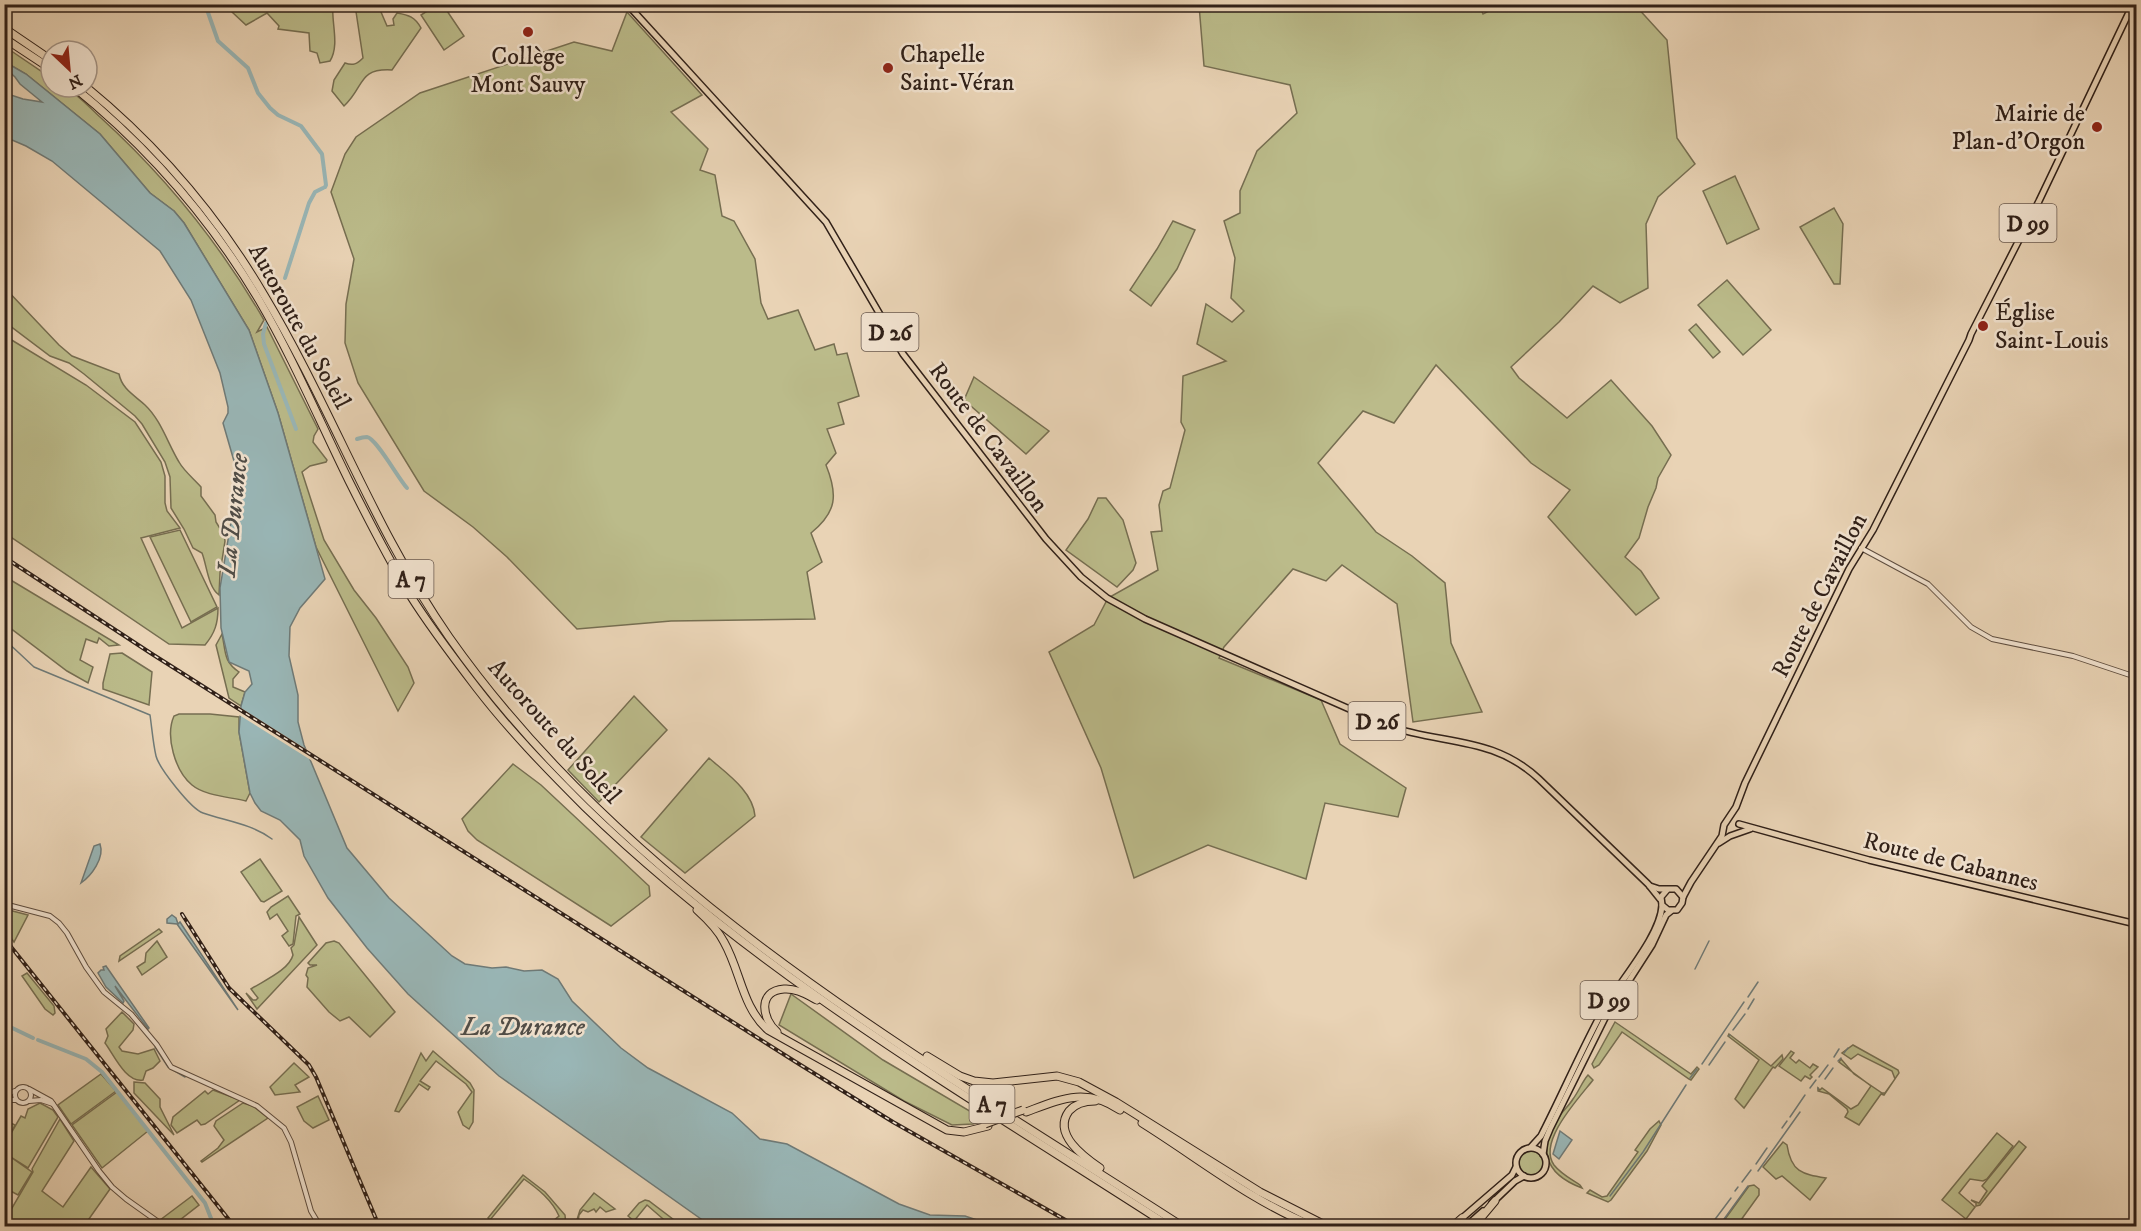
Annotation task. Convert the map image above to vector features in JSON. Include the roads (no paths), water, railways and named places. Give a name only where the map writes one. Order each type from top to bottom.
[{"type":"highway","points":[[4,28],[39,52]]},
{"type":"highway","points":[[4,38],[39,61]]},
{"type":"highway","name":"Autoroute du Soleil","points":[[99,98],[135,130],[171,167],[212,216],[238,252],[288,338],[384,532],[426,602],[485,686],[560,771],[608,819],[747,935],[910,1051],[1182,1227]]},
{"type":"highway","name":"Autoroute du Soleil","points":[[87,99],[154,160],[207,221],[282,341],[349,479],[408,590],[479,691],[554,776],[656,872],[746,944],[835,1009],[1169,1227]]},
{"type":"highway","points":[[656,872],[667,885],[701,914],[724,940],[749,1007],[758,1022],[768,1030],[947,1130],[964,1132],[1058,1098],[1081,1094],[1099,1096],[1121,1106]]},
{"type":"highway","points":[[835,1009],[796,990],[786,988],[770,995],[764,1008],[767,1020],[780,1035],[937,1123],[946,1127],[964,1129],[986,1125]]},
{"type":"highway","points":[[831,996],[859,1011],[960,1076],[974,1081],[993,1083],[1047,1076],[1065,1077],[1097,1090],[1260,1192],[1327,1227]]},
{"type":"highway","points":[[1024,1111],[1083,1096],[1101,1100],[1191,1154],[1257,1199],[1313,1227]]},
{"type":"highway","points":[[1128,1115],[1094,1101],[1085,1101],[1070,1110],[1065,1120],[1065,1132],[1070,1142],[1082,1155],[1131,1189],[1155,1209]]},
{"type":"highway","points":[[1474,1227],[1495,1201]]},
{"type":"highway","points":[[1453,1227],[1462,1218]]},
{"type":"main road","name":"Route de Cavaillon","points":[[627,4],[826,222],[903,354],[1059,555],[1080,577],[1107,598],[1175,634],[1388,726],[1420,735],[1480,746],[1508,756],[1532,772],[1648,885]]},
{"type":"main road","name":"Route de Cavaillon","points":[[1728,821],[1810,649],[1861,548],[1876,524],[1938,401],[1940,392],[2039,201],[2133,4]]},
{"type":"main road","name":"Route de Cavaillon","points":[[1736,807],[1738,822]]},
{"type":"main road","points":[[1691,882],[1678,890],[1666,890],[1661,902],[1671,911],[1679,908],[1691,882],[1724,831],[1724,825],[1728,821],[1738,822],[1739,832],[1715,846]]},
{"type":"main road","name":"Route de Cabannes","points":[[1738,822],[1869,860],[2136,924]]},
{"type":"main road","name":"Route de Cabannes","points":[[1739,832],[1757,828]]},
{"type":"main road","points":[[1724,831],[1730,836]]},
{"type":"main road","name":"D 26","points":[[1648,885],[1659,890],[1666,890]]},
{"type":"main road","name":"D 26","points":[[1648,885],[1661,902]]},
{"type":"main road","points":[[1678,890],[1683,897]]},
{"type":"main road","name":"D 99","points":[[1531,1148],[1541,1136],[1604,1010],[1655,929],[1660,916],[1661,902]]},
{"type":"main road","name":"D 99","points":[[1543,1154],[1550,1129],[1596,1036],[1614,1003],[1652,945],[1666,915],[1671,911]]},
{"type":"main road","points":[[1531,1148],[1538,1149],[1543,1154],[1546,1162],[1543,1172],[1534,1178],[1524,1176],[1516,1167],[1515,1161],[1520,1152],[1531,1148]]},
{"type":"main road","points":[[1462,1218],[1512,1175],[1516,1167]]},
{"type":"main road","points":[[1466,1227],[1515,1181],[1524,1176]]},
{"type":"street","points":[[1861,548],[1928,584],[1971,627],[1992,639],[2073,656],[2136,677]]},
{"type":"street","points":[[4,904],[50,916],[59,923],[104,992],[137,1021],[157,1045],[171,1067],[257,1106],[284,1128],[291,1142],[311,1211],[320,1227]]},
{"type":"street","points":[[4,1095],[22,1086],[49,1099],[99,1172],[112,1187],[164,1227]]},
{"type":"street","points":[[29,1089],[31,1096],[29,1101]]},
{"type":"street","points":[[15,1091],[16,1100]]},
{"type":"street","points":[[4,1100],[16,1100],[23,1103],[41,1100],[53,1105]]},
{"type":"water","name":"La Durance","points":[[5,62],[26,74],[39,85],[39,99],[57,99],[100,134],[150,193],[174,211],[184,223],[249,330],[278,413],[325,579],[300,608],[290,627],[289,656],[298,695],[298,722],[304,745],[347,848],[389,898],[452,956],[465,964],[492,968],[506,967],[524,971],[542,970],[558,979],[572,1001],[621,1048],[648,1068],[732,1113],[760,1139],[787,1144],[899,1204],[930,1215],[965,1216],[995,1226],[711,1226],[499,1076],[408,994],[367,948],[328,898],[304,856],[300,840],[280,820],[261,811],[250,793],[239,732],[241,706],[245,692],[252,684],[249,671],[229,662],[221,628],[220,588],[237,486],[236,468],[223,423],[228,407],[220,373],[191,300],[160,251],[52,161],[5,137],[5,93],[42,102],[5,68]]},
{"type":"water","points":[[100,844],[99,861],[81,883],[94,846]]},
{"type":"water","points":[[172,915],[178,924],[180,922],[238,1010],[177,924],[167,923],[167,919]]},
{"type":"water","points":[[106,966],[148,1029],[115,986],[123,1003],[106,987],[98,973]]},
{"type":"water","points":[[1560,1131],[1572,1140],[1559,1159],[1553,1154]]},
{"type":"waterway","points":[[205,4],[218,41],[248,68],[258,93],[278,115],[301,126],[322,154],[325,187]]},
{"type":"waterway","points":[[285,278],[309,203],[315,192],[323,188]]},
{"type":"waterway","points":[[266,323],[263,334],[264,344],[296,429]]},
{"type":"waterway","points":[[357,439],[367,437],[371,439],[407,488]]},
{"type":"waterway","points":[[4,639],[34,667],[150,715],[158,762],[176,788],[191,804],[203,813],[247,826],[272,839]]},
{"type":"waterway","points":[[1695,969],[1709,941]]},
{"type":"waterway","points":[[1748,997],[1758,982]]},
{"type":"waterway","points":[[1748,1009],[1754,999]]},
{"type":"waterway","points":[[1702,1064],[1744,1002]]},
{"type":"waterway","points":[[1733,1030],[1745,1014]]},
{"type":"waterway","points":[[4,1024],[33,1038]]},
{"type":"waterway","points":[[38,1040],[86,1059],[102,1072],[205,1203],[214,1226]]},
{"type":"waterway","points":[[1709,1065],[1725,1042]]},
{"type":"waterway","points":[[155,1047],[168,1067],[185,1077]]},
{"type":"waterway","points":[[1844,1053],[1848,1048]]},
{"type":"waterway","points":[[1834,1057],[1839,1049]]},
{"type":"waterway","points":[[1838,1061],[1841,1058]]},
{"type":"waterway","points":[[1819,1077],[1828,1065]]},
{"type":"waterway","points":[[1825,1079],[1833,1068]]},
{"type":"waterway","points":[[1690,1078],[1697,1069]]},
{"type":"waterway","points":[[1810,1088],[1816,1080]]},
{"type":"waterway","points":[[1610,1196],[1643,1152],[1686,1085]]},
{"type":"waterway","points":[[1790,1117],[1805,1095]]},
{"type":"waterway","points":[[1758,1171],[1800,1112]]},
{"type":"waterway","points":[[1782,1128],[1787,1121]]},
{"type":"waterway","points":[[1756,1164],[1767,1148]]},
{"type":"waterway","points":[[1742,1182],[1751,1170]]},
{"type":"waterway","points":[[1719,1226],[1748,1186]]},
{"type":"waterway","points":[[1735,1191],[1738,1187]]},
{"type":"waterway","points":[[1710,1226],[1731,1198]]},
{"type":"railway","points":[[4,557],[152,654],[799,1064],[893,1122],[1076,1226]]},
{"type":"railway","points":[[182,914],[229,988],[309,1065],[379,1226]]},
{"type":"railway","points":[[4,938],[234,1226]]},
{"type":"place","name":"Collège Mont Sauvy","points":[[528,32]]},
{"type":"place","name":"Chapelle Saint-Véran","points":[[888,68]]},
{"type":"place","name":"Mairie de Plan-d'Orgon","points":[[2097,127]]},
{"type":"place","name":"Église Saint-Louis","points":[[1983,326]]}]
